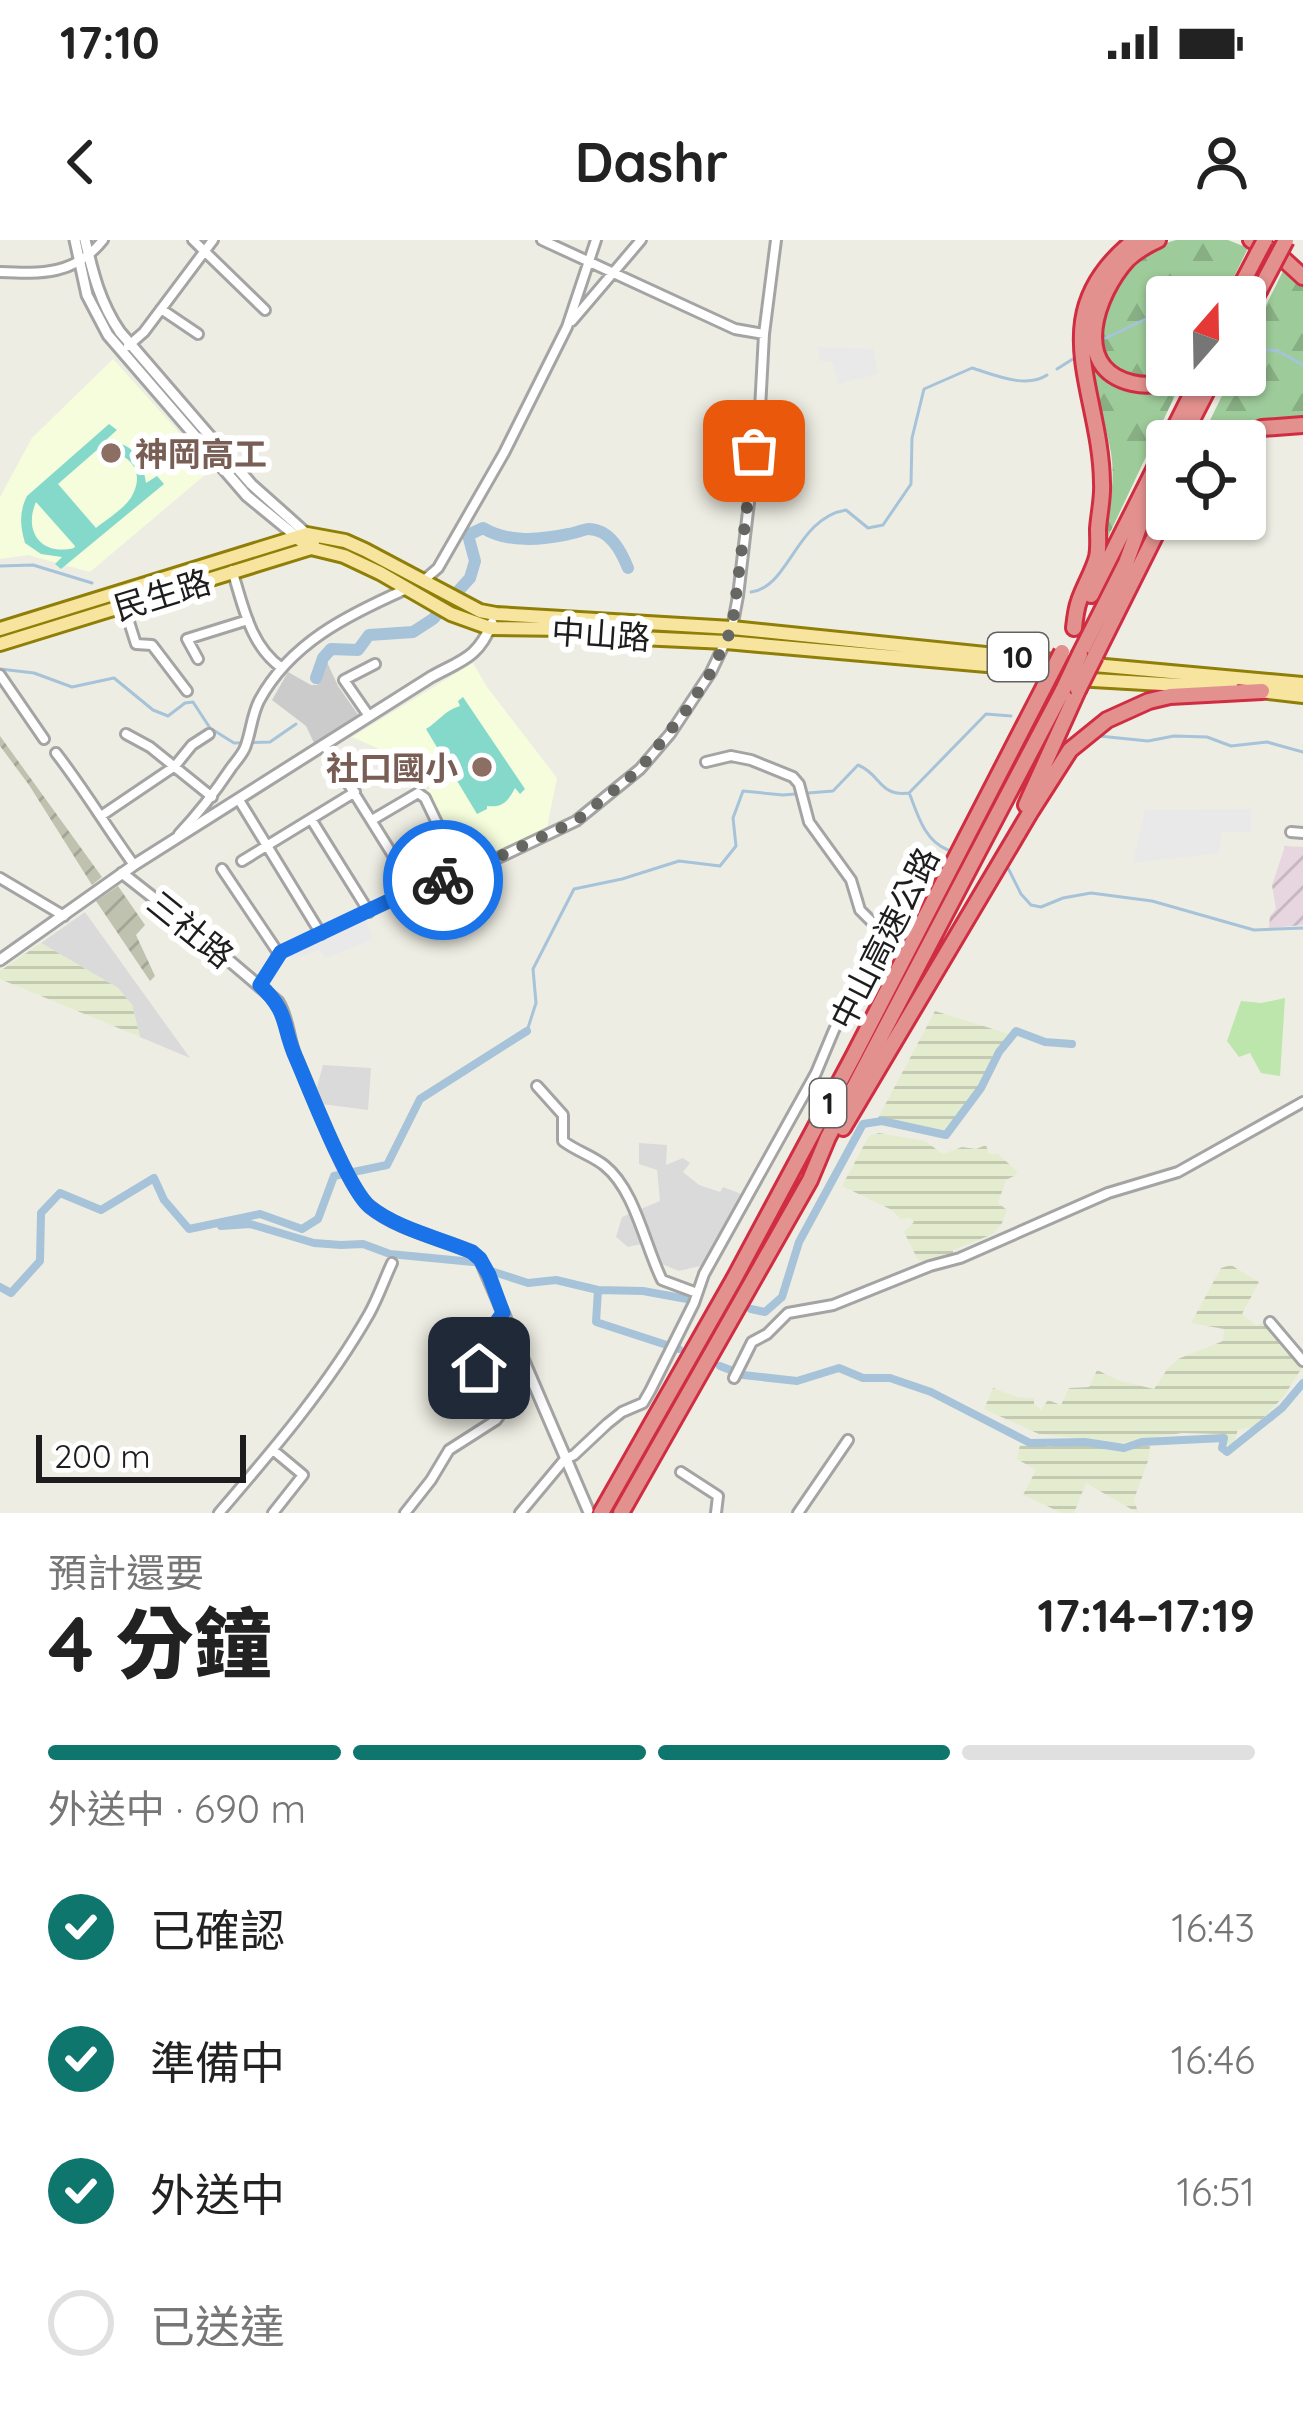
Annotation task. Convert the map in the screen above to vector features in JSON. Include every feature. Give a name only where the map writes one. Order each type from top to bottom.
[{"type":"highway","points":[[1074,628],[1078,602],[1098,554],[1102,484],[1086,389],[1082,321],[1099,276],[1135,240]]},
{"type":"highway","points":[[1146,384],[1111,374],[1096,351],[1093,335],[1106,288],[1128,260],[1158,240]]},
{"type":"highway","points":[[1266,278],[1286,240]]},
{"type":"highway","points":[[1261,243],[1303,264]]},
{"type":"highway","points":[[1261,243],[1303,277]]},
{"type":"highway","points":[[1246,276],[1261,243]]},
{"type":"highway","points":[[1266,428],[1303,425]]},
{"type":"highway","name":"中山高速公路","points":[[595,1512],[734,1280],[1146,486]]},
{"type":"highway","name":"中山高速公路","points":[[621,1513],[810,1180],[828,1137],[1070,690],[1146,508]]},
{"type":"highway","points":[[1088,655],[1152,540]]},
{"type":"highway","points":[[996,870],[1070,690]]},
{"type":"highway","points":[[810,1180],[1070,750],[1107,720],[1149,701],[1262,691]]},
{"type":"main road","name":"中山路","points":[[308,539],[344,541],[365,550],[493,621]]},
{"type":"main road","name":"中山路","points":[[308,539],[441,609],[493,621],[729,635],[1303,684]]},
{"type":"main road","name":"民生路","points":[[0,644],[124,606],[308,539]]},
{"type":"main road","name":"民生路","points":[[0,629],[230,566]]},
{"type":"main road","name":"中山路","points":[[729,635],[1093,680],[1303,696]]},
{"type":"street","name":"中山路","points":[[75,240],[84,260]]},
{"type":"street","name":"中山路","points":[[85,240],[92,308],[108,334],[127,347],[247,496],[308,539]]},
{"type":"street","points":[[0,272],[40,274],[84,260],[104,240]]},
{"type":"street","points":[[193,240],[265,310]]},
{"type":"street","points":[[127,347],[144,332],[213,240]]},
{"type":"street","points":[[542,240],[735,329],[764,334]]},
{"type":"street","points":[[174,839],[212,797],[246,747],[259,702],[282,668],[319,633],[423,581],[438,568],[504,453],[567,327],[596,240]]},
{"type":"street","points":[[567,327],[641,240]]},
{"type":"street","points":[[260,985],[279,954],[414,889],[462,874],[576,821],[640,769],[688,708],[729,635],[760,410],[776,240]]},
{"type":"street","points":[[161,309],[198,334]]},
{"type":"street","points":[[230,566],[261,648],[282,668]]},
{"type":"street","points":[[124,606],[136,644],[152,645],[187,691]]},
{"type":"street","points":[[199,659],[187,639],[248,620]]},
{"type":"street","points":[[2,957],[174,839],[482,646],[493,621]]},
{"type":"street","points":[[369,716],[344,680],[375,664]]},
{"type":"street","points":[[0,676],[44,740]]},
{"type":"street","points":[[126,734],[176,766],[212,797]]},
{"type":"street","points":[[101,816],[176,766],[208,734]]},
{"type":"street","points":[[324,745],[414,889]]},
{"type":"street","points":[[56,753],[134,865]]},
{"type":"street","points":[[520,1513],[565,1459],[622,1412],[643,1402],[695,1313],[704,1274],[815,1073],[880,941],[882,932],[860,910],[851,880],[809,822],[793,777],[731,756],[706,762]]},
{"type":"street","points":[[242,861],[355,792]]},
{"type":"street","points":[[372,820],[418,793],[425,798],[462,874]]},
{"type":"street","points":[[238,800],[321,934]]},
{"type":"street","points":[[311,819],[369,912]]},
{"type":"street","points":[[1291,832],[1303,833]]},
{"type":"street","points":[[222,869],[279,954]]},
{"type":"street","name":"三社路","points":[[122,873],[260,985],[283,1010],[296,1058],[366,1204],[388,1219],[480,1259],[565,1459],[595,1512]]},
{"type":"street","points":[[0,878],[64,916]]},
{"type":"street","points":[[537,1086],[563,1115],[563,1141],[614,1174],[638,1213],[640,1230],[662,1280],[697,1293]]},
{"type":"street","points":[[734,1378],[747,1339],[767,1334],[788,1313],[833,1305],[960,1258],[1108,1193],[1178,1172],[1303,1102]]},
{"type":"street","points":[[219,1513],[324,1384],[371,1311],[392,1263]]},
{"type":"street","points":[[465,1366],[503,1313]]},
{"type":"street","points":[[1270,1322],[1303,1361]]},
{"type":"street","points":[[449,1364],[479,1368]]},
{"type":"street","points":[[405,1513],[449,1450],[496,1420],[530,1376]]},
{"type":"street","points":[[798,1513],[848,1440]]},
{"type":"street","points":[[273,1450],[303,1474],[273,1513]]},
{"type":"street","points":[[681,1472],[718,1496],[716,1513]]},
{"type":"shaded area","points":[[818,347],[873,349],[878,374],[839,384],[832,362],[820,361]]},
{"type":"shaded area","name":"神岡高工","points":[[113,359],[212,469],[90,572],[28,555],[0,559],[0,497],[32,438]]},
{"type":"shaded area","points":[[109,424],[117,430],[107,439],[136,453],[146,483],[157,476],[164,484],[61,569],[55,564],[62,557],[41,554],[25,543],[21,519],[27,496]],"holes":[[[97,450],[123,456],[137,475],[130,499],[96,528],[58,484]],[[36,502],[75,546],[74,548],[53,548],[38,539],[32,523]]]},
{"type":"shaded area","points":[[326,660],[359,716],[315,745],[306,726],[272,700],[288,672],[317,685]]},
{"type":"shaded area","name":"社口國小","points":[[473,663],[557,778],[547,827],[464,869],[418,770],[352,737]]},
{"type":"shaded area","points":[[463,697],[525,789],[520,794],[515,788],[504,803],[487,806],[477,814],[426,729],[460,706]]},
{"type":"shaded area","points":[[0,736],[102,877],[92,885],[0,746]]},
{"type":"shaded area","points":[[1251,809],[1251,832],[1222,832],[1219,853],[1133,863],[1145,810]]},
{"type":"shaded area","points":[[1285,846],[1303,847],[1303,925],[1269,928],[1276,909],[1272,885]]},
{"type":"shaded area","points":[[118,886],[145,925],[136,935],[155,976],[150,981],[96,901]]},
{"type":"shaded area","points":[[85,912],[190,1058],[140,1037],[132,1005],[118,988],[41,943]]},
{"type":"shaded area","points":[[365,917],[373,939],[326,958],[319,950],[293,960],[288,955],[319,937]]},
{"type":"shaded area","points":[[41,943],[118,988],[132,1005],[140,1037],[0,979],[0,971]]},
{"type":"shaded area","points":[[935,1011],[1009,1034],[946,1134],[940,1137],[879,1124],[877,1120]]},
{"type":"shaded area","points":[[323,1065],[371,1068],[368,1110],[321,1104],[317,1087]]},
{"type":"shaded area","points":[[879,1133],[925,1141],[943,1154],[986,1145],[989,1154],[998,1154],[1017,1171],[1006,1180],[998,1203],[1007,1210],[1002,1223],[993,1234],[953,1250],[953,1255],[918,1260],[904,1232],[914,1222],[910,1218],[900,1219],[892,1210],[842,1186],[869,1136]]},
{"type":"shaded area","points":[[639,1143],[667,1145],[666,1165],[683,1158],[690,1163],[683,1172],[699,1185],[720,1192],[723,1187],[749,1197],[718,1253],[704,1265],[679,1271],[652,1260],[646,1243],[628,1247],[616,1237],[622,1217],[660,1201],[657,1170],[639,1164]]},
{"type":"shaded area","points":[[1231,1265],[1259,1282],[1242,1314],[1272,1330],[1283,1350],[1303,1366],[1284,1396],[1255,1427],[1238,1429],[1233,1446],[1224,1443],[1222,1434],[1182,1433],[1119,1443],[1039,1434],[984,1409],[993,1388],[1034,1398],[1041,1410],[1048,1400],[1061,1405],[1069,1388],[1089,1387],[1097,1370],[1154,1389],[1178,1359],[1223,1341],[1224,1329],[1191,1323],[1221,1268]]},
{"type":"shaded area","points":[[1046,1443],[1047,1447],[1070,1444],[1122,1450],[1148,1444],[1148,1461],[1134,1499],[1138,1513],[1086,1483],[1074,1513],[1062,1513],[1023,1495],[1036,1470],[1017,1459],[1020,1445]]},
{"type":"green space","points":[[1176,240],[1228,240],[1248,248],[1234,276],[1146,276],[1146,377],[1140,378],[1120,372],[1107,359],[1102,320],[1118,278],[1148,250]]},
{"type":"green space","points":[[1284,269],[1303,285],[1303,420],[1266,428],[1266,420],[1210,420],[1222,396],[1266,396],[1266,305]]},
{"type":"green space","points":[[1084,341],[1096,370],[1114,386],[1146,392],[1146,396],[1175,396],[1163,420],[1146,420],[1146,457],[1107,539],[1112,464]]},
{"type":"green space","points":[[1285,998],[1280,1076],[1261,1073],[1250,1053],[1239,1057],[1227,1041],[1241,1001]]},
{"type":"waterway","points":[[1106,338],[1146,319]]},
{"type":"waterway","points":[[1266,349],[1303,365]]},
{"type":"waterway","points":[[1057,369],[1076,357]]},
{"type":"waterway","points":[[751,592],[775,579],[804,538],[829,516],[846,510],[868,528],[883,525],[911,484],[912,438],[924,389],[972,368],[1020,381],[1047,375]]},
{"type":"waterway","points":[[316,678],[331,649],[358,650],[369,635],[413,632],[433,619],[470,578],[475,561],[468,535],[483,528],[524,539],[596,530],[614,542],[628,568]]},
{"type":"waterway","points":[[0,566],[33,565],[92,583]]},
{"type":"waterway","points":[[0,669],[34,673],[72,687],[114,678],[153,710],[168,716],[193,702],[210,728],[234,743],[270,742],[296,724]]},
{"type":"waterway","points":[[527,1031],[536,1003],[533,969],[574,889],[679,861],[720,866],[736,846],[733,818],[743,791],[783,795],[833,791],[858,765],[892,792],[909,793],[986,714],[1011,716]]},
{"type":"waterway","points":[[1099,736],[1148,741],[1207,737],[1231,746],[1267,742],[1303,752]]},
{"type":"waterway","points":[[910,795],[928,834],[948,850]]},
{"type":"waterway","points":[[1007,866],[1031,905],[1041,907],[1091,893],[1152,901],[1254,930],[1303,928]]},
{"type":"waterway","points":[[0,1287],[11,1293],[40,1261],[41,1213],[60,1193],[101,1210],[154,1178],[164,1200],[189,1229],[260,1214],[302,1229],[318,1219],[334,1176],[387,1165],[420,1099],[527,1031]]},
{"type":"waterway","points":[[751,1309],[765,1312],[782,1297],[799,1242],[863,1124],[882,1121],[946,1135],[1016,1031],[1045,1042],[1072,1044]]},
{"type":"waterway","points":[[221,1226],[250,1224],[314,1243],[363,1244],[390,1254],[473,1262]]},
{"type":"waterway","points":[[491,1271],[528,1283],[556,1280],[598,1290],[687,1299]]},
{"type":"waterway","points":[[598,1290],[596,1322],[679,1349]]},
{"type":"waterway","points":[[720,1366],[733,1371]]},
{"type":"waterway","points":[[743,1375],[797,1381],[839,1368],[863,1378],[890,1378],[931,1392],[1030,1443],[1085,1442],[1124,1448],[1142,1442],[1224,1438],[1222,1448],[1227,1452],[1282,1408],[1303,1383]]},
{"type":"way so far","points":[[443,880],[576,821],[640,769],[670,734],[711,672],[732,628],[754,451]]},
{"type":"place","name":"神岡高工","points":[[111,453]]},
{"type":"place","name":"社口國小","points":[[482,767]]},
{"type":"route","points":[[443,880],[281,952],[260,985],[283,1010],[296,1058],[366,1204],[388,1219],[480,1259],[503,1313],[465,1366],[479,1368]]}]
